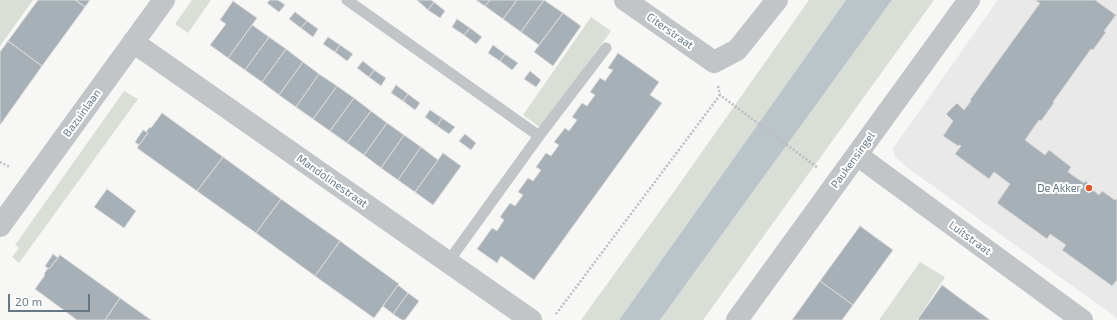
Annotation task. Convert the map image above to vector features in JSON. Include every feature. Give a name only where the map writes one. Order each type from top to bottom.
[{"type":"street","name":"Bazuinlaan","points":[[0,226],[164,0]]},
{"type":"street","name":"Citerstraat","points":[[625,0],[714,62]]},
{"type":"street","points":[[714,62],[737,50],[776,0]]},
{"type":"street","name":"Paukensingel","points":[[737,320],[970,0]]},
{"type":"street","name":"Mandolinestraat","points":[[134,42],[531,320]]},
{"type":"street","name":"Luitstraat","points":[[857,155],[1082,320]]},
{"type":"lane","points":[[347,0],[539,136]]},
{"type":"lane","points":[[448,262],[539,136],[606,48]]},
{"type":"path","points":[[714,62],[720,95],[838,182]]},
{"type":"path","points":[[552,320],[720,95]]},
{"type":"path","points":[[0,162],[10,167]]},
{"type":"shaded area","points":[[0,0],[33,0],[0,46]]},
{"type":"shaded area","points":[[192,0],[211,0],[188,33],[175,24]]},
{"type":"shaded area","points":[[809,0],[846,0],[619,320],[581,320],[673,193]]},
{"type":"shaded area","points":[[846,0],[892,0],[660,320],[619,320]]},
{"type":"shaded area","points":[[892,0],[934,0],[703,320],[660,320]]},
{"type":"shaded area","points":[[998,0],[1117,0],[1117,318],[908,168],[895,157],[893,148]]},
{"type":"shaded area","points":[[591,17],[611,31],[541,128],[523,115]]},
{"type":"shaded area","points":[[124,91],[138,99],[19,263],[12,257],[19,248],[15,245]]},
{"type":"shaded area","points":[[920,262],[945,277],[917,320],[879,320]]},
{"type":"building","points":[[38,0],[75,0],[85,7],[42,66],[8,41]]},
{"type":"building","points":[[75,0],[90,0],[85,7]]},
{"type":"building","points":[[270,0],[278,0],[285,5],[279,12],[267,3]]},
{"type":"building","points":[[417,0],[431,0],[434,2],[428,10]]},
{"type":"building","points":[[476,0],[490,0],[485,6]]},
{"type":"building","points":[[490,0],[517,0],[503,19],[485,6]]},
{"type":"building","points":[[517,0],[544,0],[521,32],[503,19]]},
{"type":"building","points":[[544,0],[563,13],[539,45],[521,32]]},
{"type":"building","points":[[1095,0],[1116,15],[1104,31],[1106,32],[1093,50],[1091,49],[1041,121],[1039,120],[1025,140],[1045,155],[1049,150],[1071,167],[1068,172],[1084,183],[1085,181],[1094,187],[1093,190],[1099,195],[1102,191],[1115,200],[1117,198],[1117,280],[1112,286],[1062,250],[1066,245],[1050,234],[1047,239],[997,203],[1010,184],[994,172],[989,179],[955,154],[961,146],[958,146],[943,136],[953,121],[946,114],[957,103],[964,110],[1040,3],[1036,1]]},
{"type":"building","points":[[233,1],[257,18],[228,58],[210,45],[226,24],[220,20]]},
{"type":"building","points":[[434,2],[445,11],[440,18],[428,10]]},
{"type":"building","points":[[295,12],[307,21],[301,28],[289,19]]},
{"type":"building","points":[[563,13],[581,26],[553,66],[534,52]]},
{"type":"building","points":[[457,19],[470,28],[464,35],[452,27]]},
{"type":"building","points":[[307,21],[318,29],[313,37],[301,28]]},
{"type":"building","points":[[252,25],[269,37],[245,70],[228,58]]},
{"type":"building","points":[[470,28],[482,37],[476,44],[464,35]]},
{"type":"building","points":[[269,37],[286,49],[262,82],[245,70]]},
{"type":"building","points":[[328,37],[340,45],[335,52],[323,44]]},
{"type":"building","points":[[8,41],[42,66],[0,125],[0,52]]},
{"type":"building","points":[[340,45],[353,54],[347,61],[335,52]]},
{"type":"building","points":[[493,45],[505,54],[500,61],[488,53]]},
{"type":"building","points":[[286,49],[303,62],[279,95],[262,82]]},
{"type":"building","points":[[618,53],[659,82],[650,95],[662,103],[534,280],[501,256],[497,263],[477,249],[492,228],[497,231],[504,220],[500,217],[510,203],[515,206],[523,195],[518,192],[528,178],[533,181],[541,170],[536,167],[546,153],[551,156],[559,145],[554,142],[565,128],[569,131],[577,120],[572,117],[582,103],[587,106],[595,95],[590,92],[600,78],[605,81],[613,70],[608,68]]},
{"type":"building","points":[[505,54],[518,63],[512,70],[500,61]]},
{"type":"building","points":[[363,61],[374,70],[369,77],[357,68]]},
{"type":"building","points":[[303,62],[319,74],[296,107],[279,95]]},
{"type":"building","points":[[374,70],[386,78],[381,86],[369,77]]},
{"type":"building","points":[[530,71],[541,80],[536,87],[524,79]]},
{"type":"building","points":[[319,74],[337,86],[313,119],[296,107]]},
{"type":"building","points":[[396,85],[408,94],[403,101],[391,93]]},
{"type":"building","points":[[337,86],[354,98],[330,131],[313,119]]},
{"type":"building","points":[[408,94],[420,103],[415,110],[403,101]]},
{"type":"building","points":[[354,98],[371,111],[347,143],[330,131]]},
{"type":"building","points":[[430,110],[442,118],[437,126],[425,117]]},
{"type":"building","points":[[371,111],[387,123],[364,155],[347,143]]},
{"type":"building","points":[[162,113],[223,157],[197,191],[137,148],[148,133],[146,132],[150,127],[151,128]]},
{"type":"building","points":[[442,118],[455,127],[449,134],[437,126]]},
{"type":"building","points":[[387,123],[404,135],[381,168],[364,155]]},
{"type":"building","points":[[143,130],[148,133],[139,145],[135,142]]},
{"type":"building","points":[[465,134],[476,143],[471,150],[459,141]]},
{"type":"building","points":[[404,135],[421,147],[398,180],[381,168]]},
{"type":"building","points":[[421,147],[438,160],[415,192],[398,180]]},
{"type":"building","points":[[443,153],[461,166],[433,205],[415,192]]},
{"type":"building","points":[[223,157],[281,199],[256,233],[197,191]]},
{"type":"building","points":[[107,189],[136,211],[124,228],[94,207]]},
{"type":"building","points":[[281,199],[340,241],[315,276],[256,233]]},
{"type":"building","points":[[860,226],[893,250],[853,305],[820,281]]},
{"type":"building","points":[[340,241],[399,284],[374,318],[315,276]]},
{"type":"building","points":[[53,254],[58,258],[49,269],[45,266]]},
{"type":"building","points":[[60,255],[120,298],[105,320],[77,320],[35,289],[48,268],[49,269]]},
{"type":"building","points":[[820,281],[853,305],[842,320],[792,320]]},
{"type":"building","points":[[398,285],[408,293],[393,314],[383,306]]},
{"type":"building","points":[[942,285],[990,320],[919,320],[918,319]]},
{"type":"building","points":[[408,293],[419,301],[405,320],[402,320],[393,314]]},
{"type":"building","points":[[120,298],[151,320],[105,320]]},
{"type":"place","name":"De Akker","points":[[1089,188]]}]
